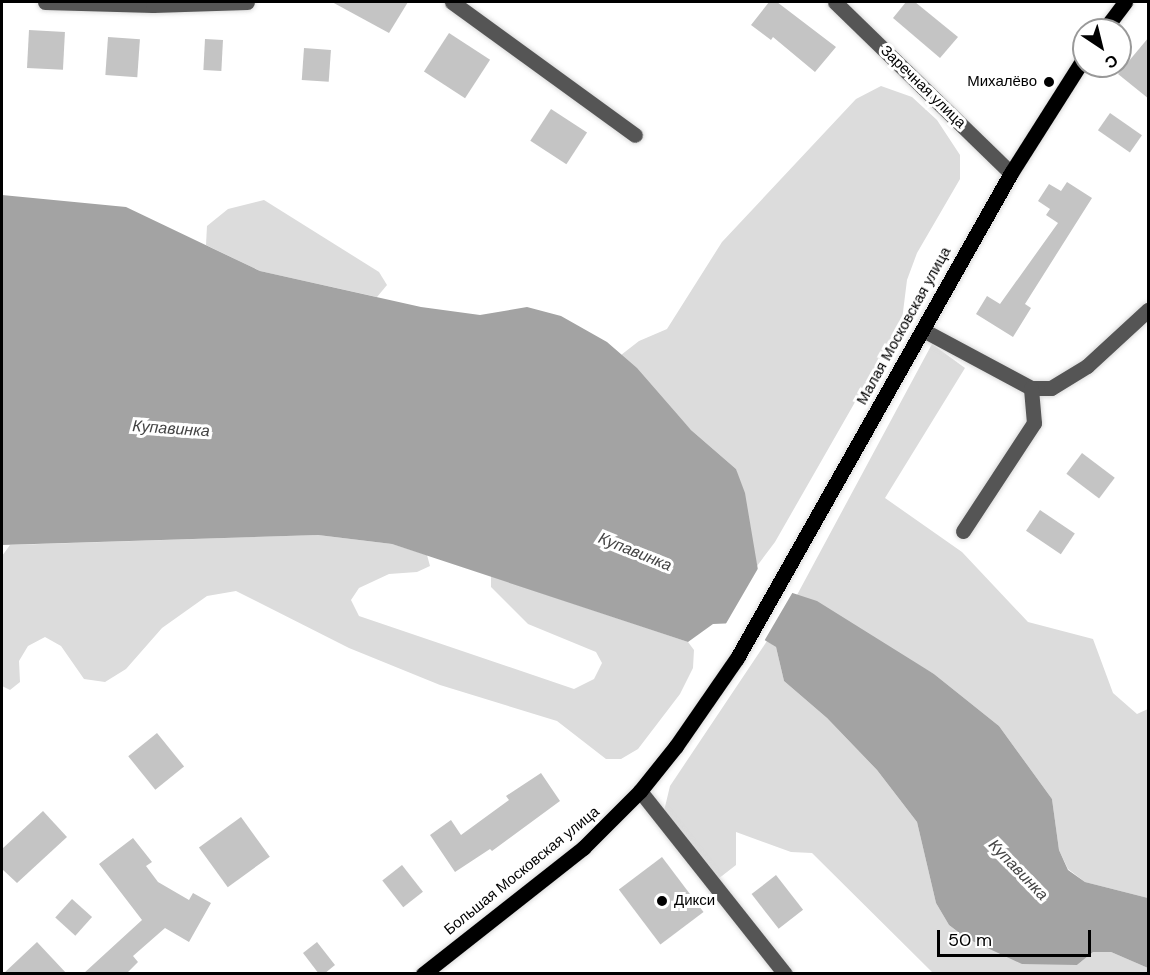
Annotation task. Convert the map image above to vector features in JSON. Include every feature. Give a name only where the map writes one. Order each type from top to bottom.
[{"type":"main road","points":[[1113,18],[1125,2]]},
{"type":"main road","name":"Малая Московская улица","points":[[762,616],[1011,173],[1072,77]]},
{"type":"main road","name":"Большая Московская улица","points":[[423,974],[583,848],[640,791],[737,658],[762,616]]},
{"type":"street","points":[[45,2],[153,5],[247,2]]},
{"type":"street","points":[[453,2],[635,135]]},
{"type":"street","name":"Заречная улица","points":[[835,2],[1011,173]]},
{"type":"street","points":[[923,330],[1031,388],[1051,388],[1087,366],[1149,310]]},
{"type":"street","points":[[963,531],[1034,423],[1031,388]]},
{"type":"street","points":[[640,791],[785,974]]},
{"type":"shaded area","points":[[881,86],[912,97],[937,120],[960,155],[960,179],[917,253],[907,280],[902,320],[775,542],[757,566],[736,469],[691,430],[621,355],[639,341],[667,329],[722,242],[856,99]]},
{"type":"shaded area","points":[[264,200],[379,272],[387,285],[377,297],[260,271],[206,245],[207,226],[228,209]]},
{"type":"shaded area","points":[[932,344],[965,368],[885,498],[962,552],[1028,622],[1093,639],[1113,693],[1137,714],[1148,709],[1148,898],[1085,882],[1068,869],[1059,850],[1052,799],[999,726],[934,674],[797,595]]},
{"type":"shaded area","points":[[318,535],[392,544],[427,555],[430,566],[417,572],[389,574],[359,588],[351,600],[359,616],[574,689],[594,679],[602,663],[596,652],[528,624],[491,587],[491,576],[688,642],[694,650],[693,668],[680,694],[638,749],[621,759],[606,759],[557,721],[440,685],[349,648],[236,591],[207,596],[162,628],[126,669],[105,682],[84,679],[61,646],[45,637],[28,646],[19,661],[20,682],[10,690],[2,686],[2,556],[10,545]]},
{"type":"shaded area","points":[[767,641],[776,647],[784,681],[827,718],[877,770],[917,822],[936,903],[949,925],[966,938],[1077,965],[1093,952],[1111,952],[1148,968],[1148,973],[933,973],[812,853],[791,852],[736,832],[736,865],[718,879],[664,811],[670,786]]},
{"type":"water","name":"Купавинка","points":[[2,195],[126,207],[260,271],[421,307],[480,315],[527,307],[561,316],[607,342],[637,368],[691,430],[736,469],[745,493],[759,576],[765,584],[817,601],[934,674],[999,726],[1052,799],[1059,850],[1068,870],[1085,882],[1148,898],[1148,968],[1111,952],[1093,952],[1077,965],[1022,964],[966,938],[949,925],[936,903],[917,822],[877,770],[827,718],[784,681],[776,647],[737,623],[713,624],[688,642],[392,544],[318,535],[2,545]]},
{"type":"pier","points":[[760,565],[767,581],[794,590],[763,643],[736,626],[724,627]]},
{"type":"building","points":[[332,2],[408,2],[389,33]]},
{"type":"building","points":[[769,2],[777,2],[836,47],[815,72],[773,37],[771,40],[751,25]]},
{"type":"building","points":[[906,2],[915,2],[958,37],[940,58],[893,18]]},
{"type":"building","points":[[29,30],[65,32],[63,70],[27,68]]},
{"type":"building","points":[[449,33],[490,60],[465,98],[424,72]]},
{"type":"building","points":[[108,37],[140,39],[137,77],[105,75]]},
{"type":"building","points":[[1149,37],[1149,99],[1123,78],[1132,78],[1132,57]]},
{"type":"building","points":[[205,39],[223,40],[221,71],[203,70]]},
{"type":"building","points":[[304,48],[331,50],[329,82],[302,80]]},
{"type":"building","points":[[551,109],[587,132],[566,164],[530,141]]},
{"type":"building","points":[[1110,113],[1142,135],[1130,153],[1098,130]]},
{"type":"building","points":[[1067,182],[1092,198],[1025,304],[1031,308],[1013,337],[976,314],[987,296],[1000,304],[1058,223],[1046,215],[1050,209],[1038,201],[1049,184],[1061,191]]},
{"type":"building","points":[[1082,453],[1115,478],[1099,498],[1066,474]]},
{"type":"building","points":[[1040,510],[1075,533],[1061,554],[1026,531]]},
{"type":"building","points":[[157,733],[184,766],[155,790],[128,756]]},
{"type":"building","points":[[541,773],[560,801],[492,851],[490,849],[455,872],[430,835],[451,820],[461,835],[509,800],[506,796]]},
{"type":"building","points":[[43,811],[67,837],[17,883],[2,869],[2,849]]},
{"type":"building","points":[[241,817],[270,857],[228,887],[199,848]]},
{"type":"building","points":[[133,838],[152,862],[146,866],[158,882],[189,900],[193,893],[211,903],[189,942],[165,928],[133,956],[138,962],[126,974],[83,974],[142,920],[99,864]]},
{"type":"building","name":"Дикси","points":[[662,857],[704,912],[660,945],[619,889]]},
{"type":"building","points":[[402,865],[423,892],[403,907],[382,880]]},
{"type":"building","points":[[776,875],[803,910],[779,929],[752,894]]},
{"type":"building","points":[[72,899],[92,917],[75,936],[55,918]]},
{"type":"building","points":[[37,942],[67,974],[3,974]]},
{"type":"building","points":[[317,942],[335,965],[324,974],[319,974],[303,953]]},
{"type":"place","name":"Михалёво","points":[[1049,82]]},
{"type":"place","name":"Дикси","points":[[662,901]]}]
